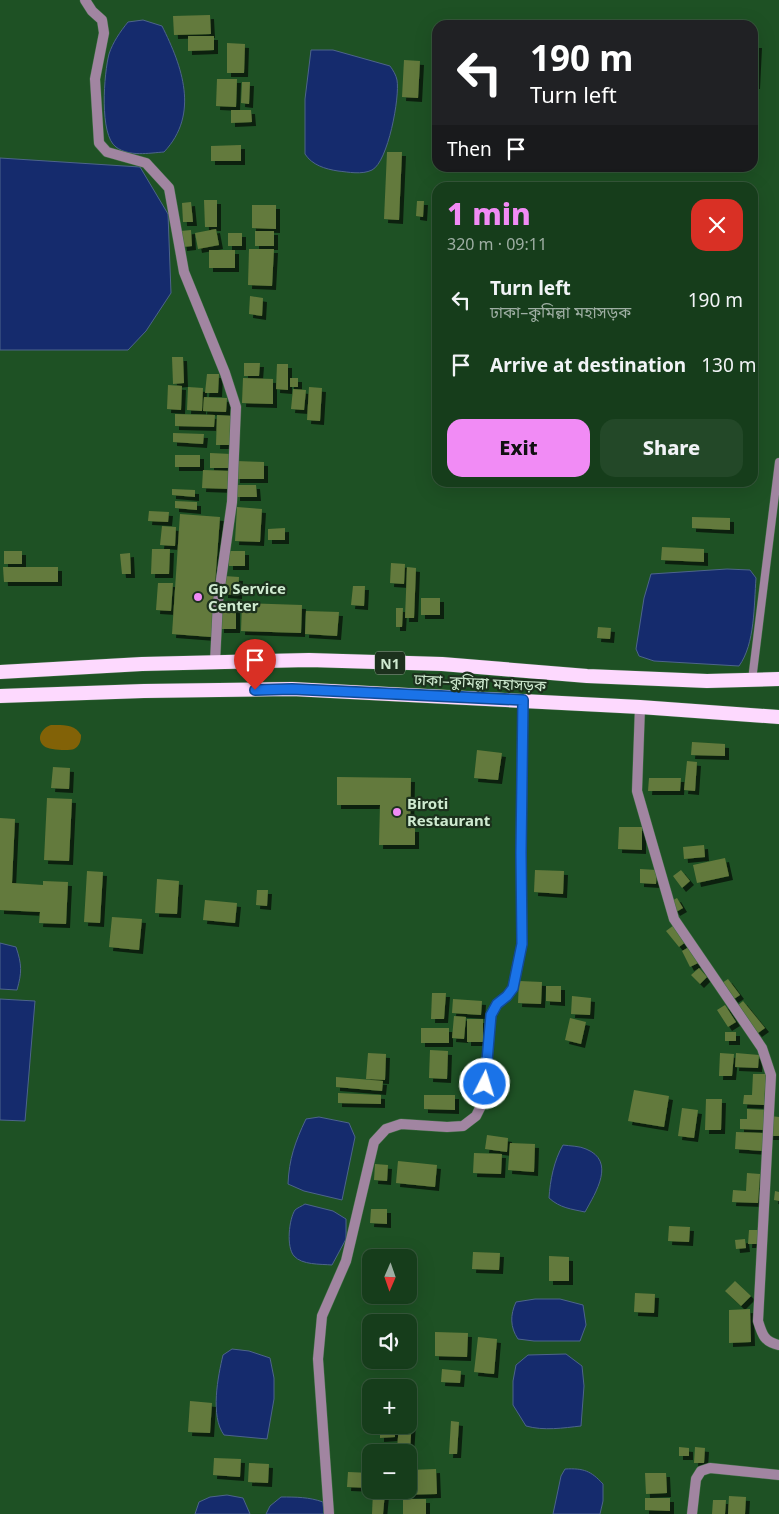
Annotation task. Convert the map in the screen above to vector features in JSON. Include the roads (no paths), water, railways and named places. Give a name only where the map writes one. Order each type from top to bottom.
[{"type":"highway","name":"ঢাকা–কুমিল্লা মহাসড়ক","points":[[3,671],[142,664],[309,660],[423,664],[587,676],[707,681],[779,679]]},
{"type":"highway","points":[[3,671],[4,696]]},
{"type":"highway","name":"ঢাকা–কুমিল্লা মহাসড়ক","points":[[4,696],[144,691],[292,689],[523,700],[779,718]]},
{"type":"street","points":[[85,0],[102,20],[104,34],[95,79],[99,143],[107,152],[146,163],[168,188],[184,272],[225,373],[236,407],[232,502],[218,601],[215,662]]},
{"type":"street","points":[[329,1514],[318,1359],[322,1316],[346,1261],[374,1142],[386,1128],[401,1124],[447,1128],[463,1126],[476,1116],[483,1102],[491,1015],[497,1004],[513,988],[522,944],[523,700]]},
{"type":"street","points":[[640,707],[637,791],[674,919],[762,1048],[771,1075],[758,1321],[762,1336],[771,1344],[779,1346]]},
{"type":"street","points":[[692,1514],[696,1479],[700,1471],[710,1468],[779,1474]]},
{"type":"lane","points":[[752,680],[779,462]]},
{"type":"water","points":[[143,20],[162,26],[181,73],[184,106],[182,122],[175,137],[164,152],[139,154],[121,150],[111,140],[107,130],[104,103],[109,54],[115,41],[128,22]]},
{"type":"water","points":[[311,50],[333,50],[390,66],[394,73],[397,80],[397,100],[392,128],[383,155],[378,165],[372,170],[355,173],[328,169],[315,164],[305,154],[305,99]]},
{"type":"water","points":[[0,158],[140,167],[168,214],[171,293],[146,331],[128,350],[0,350]]},
{"type":"water","points":[[727,569],[750,570],[756,578],[751,636],[739,666],[654,661],[639,656],[636,649],[644,598],[651,574]]},
{"type":"water","points":[[0,943],[16,947],[21,968],[17,990],[0,989]]},
{"type":"water","points":[[0,999],[35,1001],[25,1121],[0,1120]]},
{"type":"water","points":[[319,1117],[349,1123],[355,1137],[342,1200],[304,1191],[288,1184],[291,1159],[302,1127],[306,1119]]},
{"type":"water","points":[[563,1145],[586,1149],[595,1154],[600,1161],[602,1169],[601,1178],[585,1212],[562,1206],[549,1198],[553,1171]]},
{"type":"water","points":[[305,1204],[333,1211],[346,1219],[346,1239],[332,1265],[312,1264],[302,1261],[297,1259],[291,1252],[289,1233],[291,1220],[295,1210]]},
{"type":"water","points":[[535,1299],[560,1299],[583,1305],[586,1325],[580,1341],[518,1339],[513,1330],[512,1321],[516,1302]]},
{"type":"water","points":[[232,1349],[249,1351],[270,1358],[274,1378],[274,1399],[267,1439],[224,1435],[220,1427],[216,1407],[219,1374],[223,1355]]},
{"type":"water","points":[[566,1354],[582,1366],[584,1386],[581,1426],[547,1429],[526,1426],[513,1405],[513,1381],[516,1365],[528,1355]]},
{"type":"water","points":[[565,1469],[587,1471],[603,1484],[603,1501],[600,1514],[553,1514],[561,1476]]},
{"type":"water","points":[[227,1495],[243,1498],[250,1514],[195,1514],[199,1502],[210,1497]]},
{"type":"water","points":[[281,1497],[308,1498],[323,1502],[324,1514],[266,1514],[270,1506]]},
{"type":"place","name":"Gp Service Center","points":[[198,597]]},
{"type":"place","name":"Biroti Restaurant","points":[[397,812]]}]
